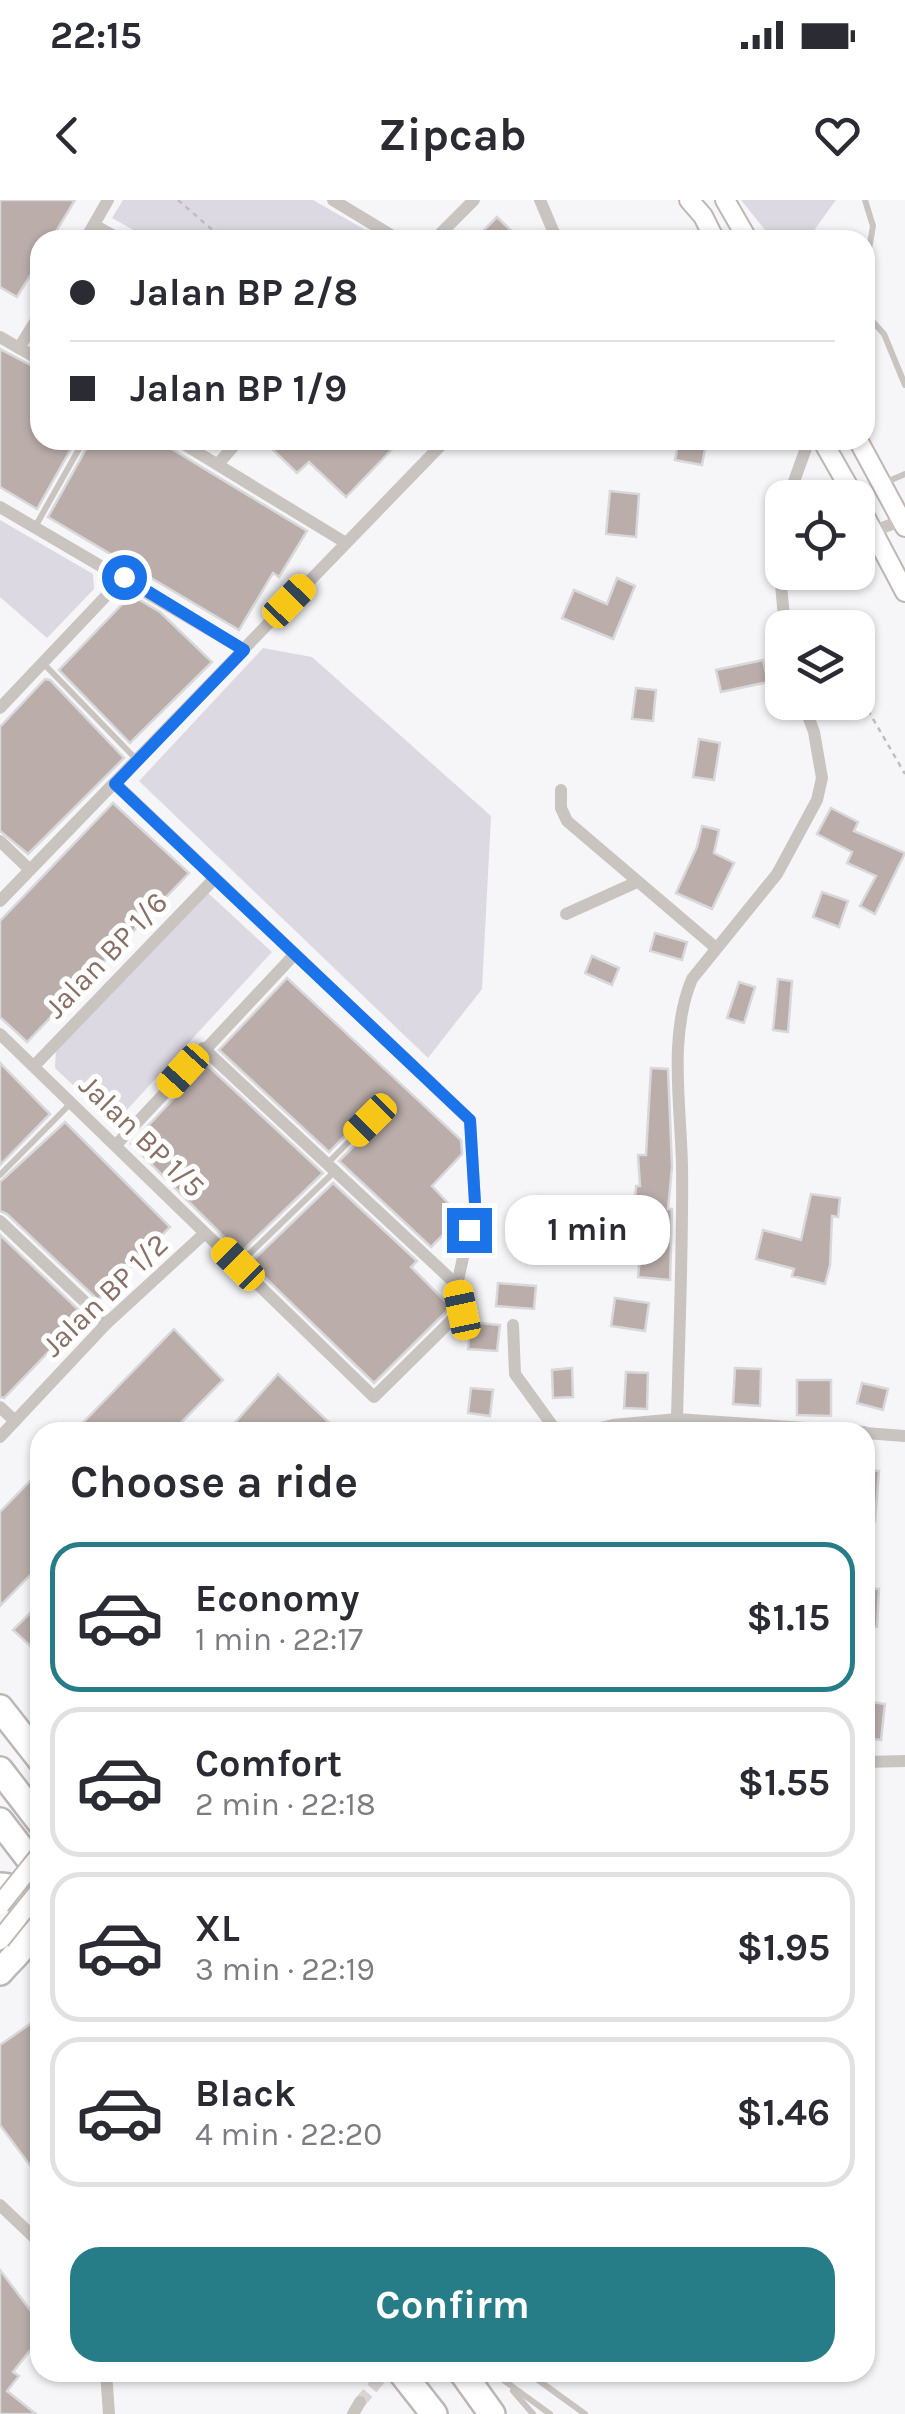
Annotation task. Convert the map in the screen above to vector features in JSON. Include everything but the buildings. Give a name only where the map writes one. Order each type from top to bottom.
[{"type":"highway","points":[[0,1694],[30,1727]]},
{"type":"highway","points":[[0,1708],[30,1747]]},
{"type":"highway","points":[[0,1770],[30,1809]]},
{"type":"highway","points":[[0,1821],[30,1860]]},
{"type":"highway","points":[[0,1886],[12,1886],[30,1902]]},
{"type":"highway","points":[[0,1972],[30,1944]]},
{"type":"highway","points":[[404,2382],[418,2414]]},
{"type":"highway","points":[[407,2382],[434,2414]]},
{"type":"highway","points":[[469,2382],[492,2414]]},
{"type":"street","points":[[91,230],[108,200]]},
{"type":"street","points":[[334,200],[383,230]]},
{"type":"street","points":[[444,230],[474,200]]},
{"type":"street","points":[[540,200],[554,230]]},
{"type":"street","points":[[689,200],[711,230]]},
{"type":"street","points":[[725,200],[742,230]]},
{"type":"street","points":[[94,224],[104,230]]},
{"type":"street","points":[[19,348],[30,330]]},
{"type":"street","points":[[0,337],[30,354]]},
{"type":"street","points":[[194,450],[346,542]]},
{"type":"street","points":[[218,464],[230,450]]},
{"type":"street","points":[[0,902],[436,450]]},
{"type":"street","points":[[795,480],[805,450]]},
{"type":"street","points":[[828,450],[845,480]]},
{"type":"street","points":[[864,450],[904,522],[875,531]]},
{"type":"street","points":[[0,507],[244,650]]},
{"type":"street","points":[[875,533],[905,592]]},
{"type":"street","points":[[0,708],[124,577]]},
{"type":"street","points":[[677,1419],[682,1170],[679,1027],[684,999],[692,979],[777,874],[817,800],[822,778],[810,720]]},
{"type":"street","points":[[115,784],[470,1120],[475,1203],[456,1285]]},
{"type":"street","points":[[560,790],[567,822],[716,948]]},
{"type":"street","points":[[0,841],[29,869]]},
{"type":"street","name":"Jalan BP 1/6","points":[[34,1066],[215,878]]},
{"type":"street","points":[[566,914],[637,882]]},
{"type":"street","points":[[116,1144],[294,955]]},
{"type":"street","name":"Jalan BP 1/5","points":[[0,1034],[374,1397],[462,1310],[456,1285]]},
{"type":"street","points":[[203,1048],[456,1285]]},
{"type":"street","points":[[0,1221],[107,1323]]},
{"type":"street","name":"Jalan BP 1/2","points":[[0,1437],[107,1323],[205,1233]]},
{"type":"street","points":[[514,1325],[515,1374],[550,1422]]},
{"type":"street","points":[[0,1407],[15,1422]]},
{"type":"street","points":[[646,1422],[714,1422]]},
{"type":"street","points":[[875,1433],[905,1436]]},
{"type":"street","points":[[875,1762],[905,1761]]},
{"type":"street","points":[[0,1905],[30,1868]]},
{"type":"street","points":[[0,1940],[30,1902]]},
{"type":"street","points":[[0,2205],[30,2234]]},
{"type":"street","points":[[107,2382],[109,2414]]},
{"type":"lane","points":[[865,200],[872,230]]},
{"type":"lane","points":[[875,324],[884,334],[905,385]]},
{"type":"lane","points":[[34,528],[78,450]]},
{"type":"lane","points":[[883,484],[905,474]]},
{"type":"lane","points":[[43,663],[137,760]]},
{"type":"lane","points":[[0,1175],[71,1103]]},
{"type":"lane","points":[[238,1264],[331,1168],[370,1120]]},
{"type":"lane","points":[[505,2382],[533,2414]]},
{"type":"lane","points":[[506,2382],[550,2414]]},
{"type":"lane","points":[[541,2382],[584,2414]]},
{"type":"path","points":[[178,200],[212,230]]},
{"type":"path","points":[[874,720],[905,774]]},
{"type":"shaded area","points":[[123,200],[313,200],[366,230],[133,230],[112,218]]},
{"type":"shaded area","points":[[741,200],[836,200],[814,230],[765,230]]},
{"type":"shaded area","points":[[0,520],[93,574],[94,589],[47,638],[0,597]]},
{"type":"shaded area","points":[[263,648],[312,657],[491,816],[482,989],[428,1058],[139,781]]},
{"type":"shaded area","points":[[207,892],[272,952],[114,1124],[55,1068],[56,1048]]},
{"type":"tunnel","points":[[360,2402],[377,2382]]},
{"type":"route","points":[[124,577],[244,650],[115,784],[470,1120],[475,1203],[469,1230]]}]
